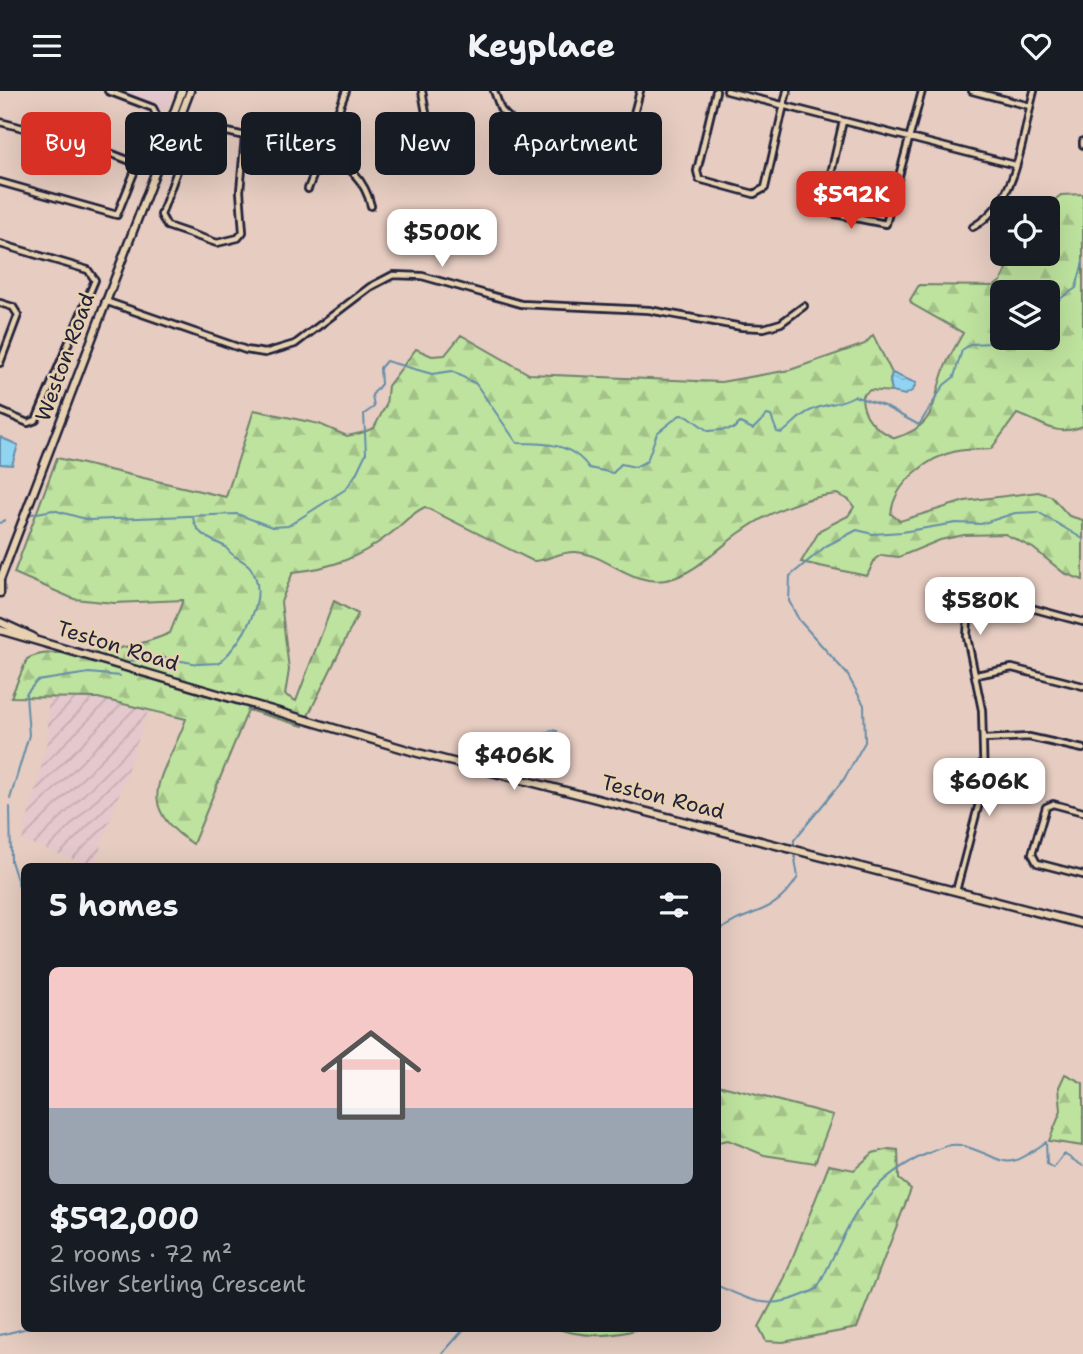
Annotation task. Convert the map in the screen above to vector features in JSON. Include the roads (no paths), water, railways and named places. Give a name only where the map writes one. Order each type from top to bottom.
[{"type":"street","points":[[108,91],[157,112]]},
{"type":"street","name":"Weston Road","points":[[174,112],[182,91]]},
{"type":"street","name":"Weston Road","points":[[182,112],[190,91]]},
{"type":"street","points":[[338,112],[346,91]]},
{"type":"street","points":[[422,91],[426,112]]},
{"type":"street","points":[[494,91],[501,110],[519,128],[612,154],[624,151],[639,91]]},
{"type":"street","points":[[716,91],[697,171],[699,179],[754,194],[765,188],[788,91]]},
{"type":"street","points":[[726,91],[1015,165]]},
{"type":"street","points":[[843,121],[823,208],[830,213],[886,224],[922,91]]},
{"type":"street","points":[[972,91],[1030,106]]},
{"type":"street","points":[[973,227],[983,221],[1004,197],[1034,91]]},
{"type":"street","points":[[0,122],[92,146],[125,159]]},
{"type":"street","points":[[201,126],[245,136],[240,191],[243,232],[238,238],[217,243],[167,226],[161,215],[191,132],[201,126]]},
{"type":"street","points":[[0,182],[114,216],[121,210],[134,175]]},
{"type":"street","name":"Weston Road","points":[[0,593],[0,581],[154,175]]},
{"type":"street","points":[[308,189],[314,175]]},
{"type":"street","points":[[358,175],[367,187],[371,206]]},
{"type":"street","points":[[0,243],[80,268],[93,274],[95,280],[36,420],[28,423],[0,411]]},
{"type":"street","points":[[105,301],[234,347],[265,352],[295,344],[370,287],[393,275],[422,277],[521,304],[649,310],[742,327],[764,328],[781,323],[804,306]]},
{"type":"street","points":[[0,303],[13,307],[18,315],[0,363]]},
{"type":"street","points":[[956,891],[983,791],[983,739],[976,675],[967,637],[969,600],[1020,605],[1083,622]]},
{"type":"street","name":"Teston Road","points":[[0,622],[34,638],[94,659],[418,753],[1083,924]]},
{"type":"street","name":"Teston Road","points":[[0,630],[34,638]]},
{"type":"street","points":[[976,675],[1012,668],[1083,686]]},
{"type":"street","points":[[983,739],[1029,737],[1083,749]]},
{"type":"street","points":[[1083,812],[1053,804],[1046,807],[1032,854],[1040,864],[1083,875]]},
{"type":"water","points":[[892,373],[916,383],[913,390],[905,395],[892,392]]},
{"type":"water","points":[[0,437],[18,445],[12,465],[0,464]]},
{"type":"water","points":[[551,730],[557,731],[557,739],[539,746],[541,737]]},
{"type":"waterway","points":[[1060,299],[1076,288],[1083,262]]},
{"type":"waterway","points":[[32,514],[53,510],[89,520],[237,514],[272,527],[288,526],[346,489],[356,474],[366,453],[364,414],[374,407],[372,395],[381,384],[380,368],[386,361],[432,374],[452,371],[476,384],[517,443],[557,446],[575,454],[589,468],[613,473],[621,464],[635,467],[647,461],[657,433],[680,415],[688,416],[708,431],[733,429],[740,423],[753,429],[767,415],[771,416],[777,432],[782,433],[807,412],[854,396],[884,406],[919,425],[944,385],[954,377],[962,350],[971,344],[990,343]]},
{"type":"waterway","points":[[794,844],[794,840],[844,779],[865,742],[864,705],[847,674],[799,620],[789,601],[790,576],[826,546],[857,530],[873,534],[902,532],[956,523],[981,524],[1015,513],[1038,512],[1083,539]]},
{"type":"waterway","points":[[130,661],[160,657],[198,664],[219,663],[236,644],[251,619],[258,592],[250,567],[226,547],[201,533],[193,517]]},
{"type":"waterway","points":[[0,523],[5,520]]},
{"type":"waterway","points":[[10,799],[29,735],[26,694],[37,681],[89,673],[120,676]]},
{"type":"waterway","points":[[10,807],[11,861],[21,893]]},
{"type":"waterway","points":[[721,930],[779,900],[798,877],[794,853]]},
{"type":"waterway","points":[[721,1287],[767,1303],[789,1300],[817,1289],[848,1227],[872,1192],[906,1164],[942,1148],[960,1145],[998,1159],[1012,1161],[1046,1142],[1047,1164],[1053,1168],[1064,1154],[1083,1166]]},
{"type":"waterway","points":[[0,1335],[21,1330]]},
{"type":"waterway","points":[[442,1354],[461,1332]]}]
